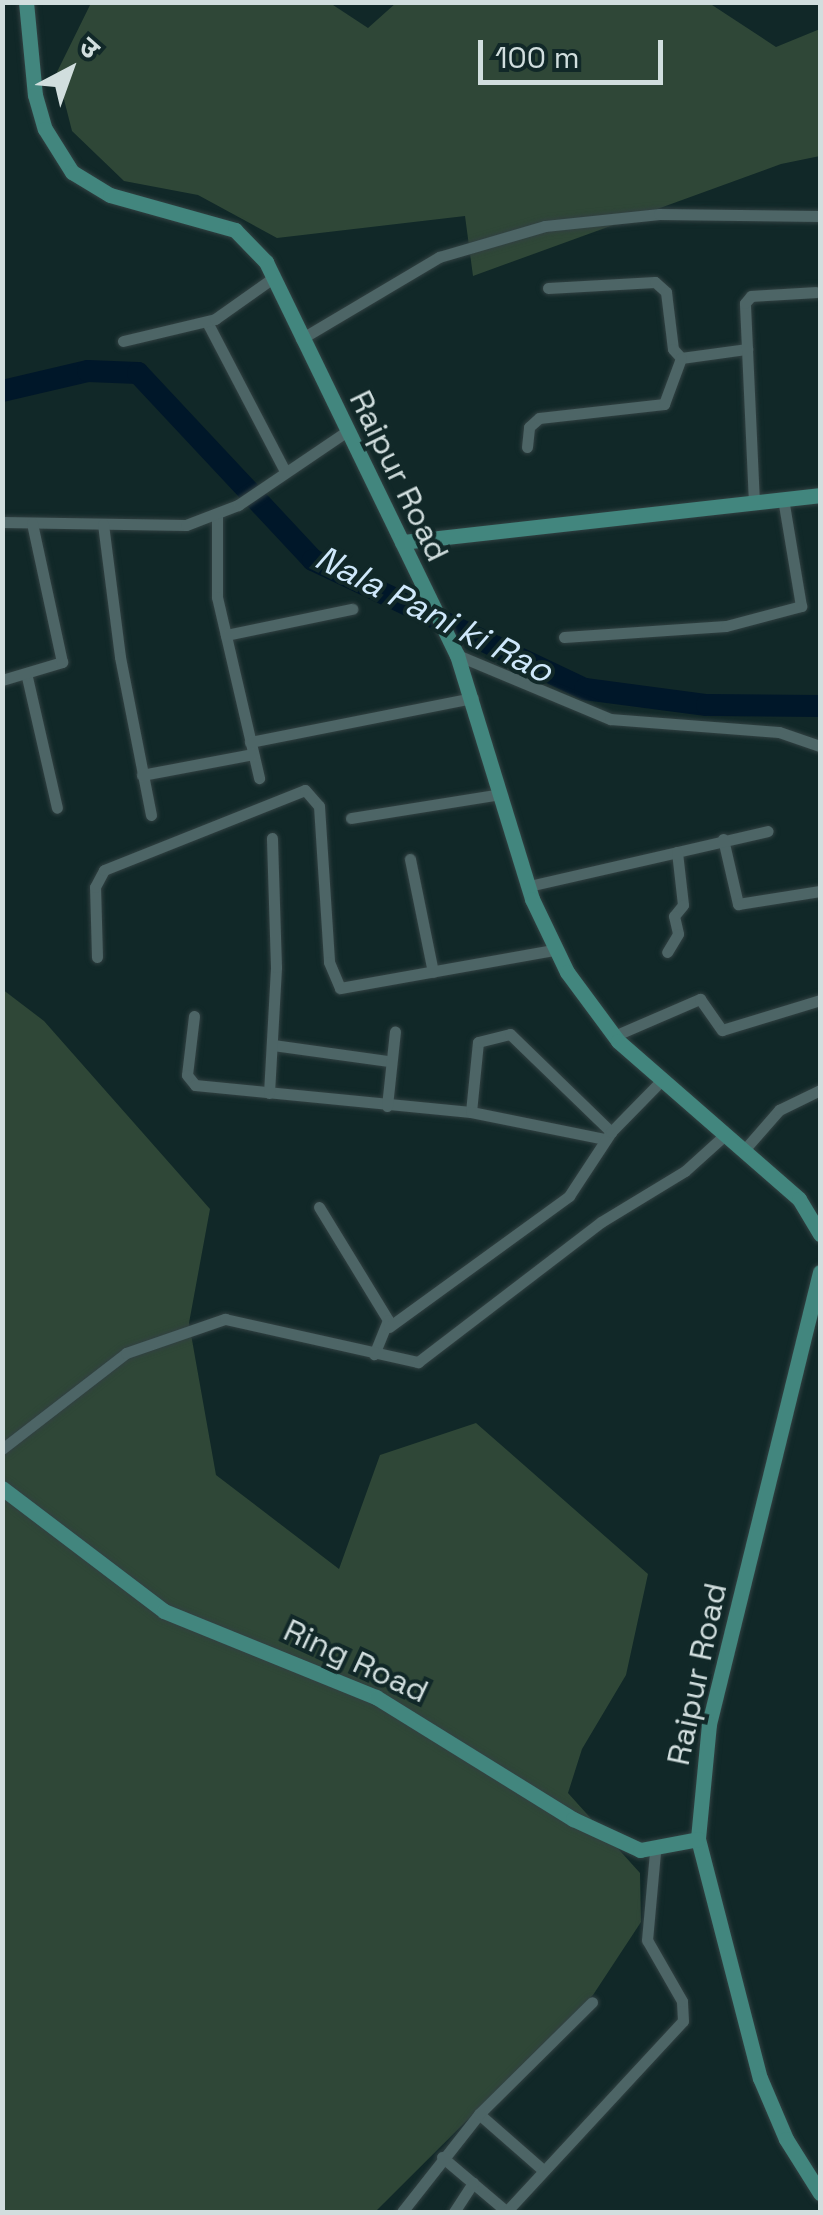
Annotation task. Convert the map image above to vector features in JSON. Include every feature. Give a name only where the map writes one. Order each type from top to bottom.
[{"type":"main road","name":"Raipur Road","points":[[26,2],[36,96],[46,129],[72,172],[110,195],[234,230],[255,245],[455,651],[473,698],[528,886],[554,950],[614,1036],[799,1199],[820,1234]]},
{"type":"main road","points":[[402,542],[820,495]]},
{"type":"main road","name":"Raipur Road","points":[[820,1272],[709,1724],[698,1839],[760,2078],[786,2139],[820,2192]]},
{"type":"main road","name":"Ring Road","points":[[2,1488],[164,1610],[376,1696],[573,1820],[628,1847],[655,1852]]},
{"type":"main road","points":[[655,1852],[698,1839]]},
{"type":"street","points":[[301,339],[439,257],[545,226],[659,214],[820,216]]},
{"type":"street","points":[[124,340],[207,322],[273,278]]},
{"type":"street","points":[[548,288],[660,284],[673,350],[681,358]]},
{"type":"street","points":[[754,502],[748,298],[816,292]]},
{"type":"street","points":[[207,322],[285,471]]},
{"type":"street","points":[[681,358],[747,349]]},
{"type":"street","points":[[527,447],[530,427],[540,418],[664,404],[681,358]]},
{"type":"street","points":[[2,522],[178,526],[217,516],[346,432]]},
{"type":"street","points":[[564,638],[726,626],[801,606],[783,499]]},
{"type":"street","points":[[217,516],[214,580],[259,778]]},
{"type":"street","points":[[2,680],[27,676],[62,662],[32,523]]},
{"type":"street","points":[[103,524],[151,815]]},
{"type":"street","points":[[226,635],[352,609]]},
{"type":"street","points":[[455,651],[610,718],[779,732],[820,746]]},
{"type":"street","points":[[27,676],[57,808]]},
{"type":"street","points":[[142,775],[473,698]]},
{"type":"street","points":[[97,957],[95,887],[104,870],[305,790],[317,798],[321,819],[334,984],[355,990],[554,950]]},
{"type":"street","points":[[351,818],[501,794]]},
{"type":"street","points":[[528,886],[768,831]]},
{"type":"street","points":[[269,1093],[273,1044],[272,838]]},
{"type":"street","points":[[723,839],[738,904],[820,890]]},
{"type":"street","points":[[667,952],[678,934],[675,914],[683,905],[676,852]]},
{"type":"street","points":[[410,859],[433,972]]},
{"type":"street","points":[[614,1036],[700,999],[722,1030],[820,1000]]},
{"type":"street","points":[[194,1016],[190,1081],[269,1093],[471,1112],[608,1136]]},
{"type":"street","points":[[387,1106],[395,1031]]},
{"type":"street","points":[[471,1112],[478,1042],[506,1033],[608,1136]]},
{"type":"street","points":[[273,1044],[389,1061]]},
{"type":"street","points":[[374,1354],[389,1327],[562,1202],[608,1136],[661,1081]]},
{"type":"street","points":[[745,1149],[779,1110],[820,1090]]},
{"type":"street","points":[[2,1448],[126,1352],[225,1319],[404,1363],[431,1356],[600,1222],[685,1170],[726,1134]]},
{"type":"street","points":[[319,1207],[389,1327]]},
{"type":"street","points":[[442,2158],[507,2212],[683,2021],[682,2001],[647,1940],[655,1852]]},
{"type":"street","points":[[402,2212],[479,2114],[592,2002]]},
{"type":"street","points":[[479,2114],[543,2170]]},
{"type":"street","points":[[454,2212],[474,2183]]},
{"type":"green space","points":[[91,3],[330,3],[368,28],[396,3],[709,3],[776,47],[820,29],[820,156],[781,164],[473,276],[465,216],[277,238],[198,195],[124,181],[72,131],[57,72]]},
{"type":"green space","points":[[2,989],[44,1021],[210,1209],[189,1323],[216,1475],[339,1569],[380,1455],[476,1423],[648,1574],[626,1675],[582,1749],[568,1793],[640,1873],[641,1922],[593,1995],[375,2212],[3,2212]]},
{"type":"waterway","name":"Nala Pani ki Rao","points":[[2,391],[88,371],[138,373],[313,560],[585,689],[707,705],[820,706]]}]
